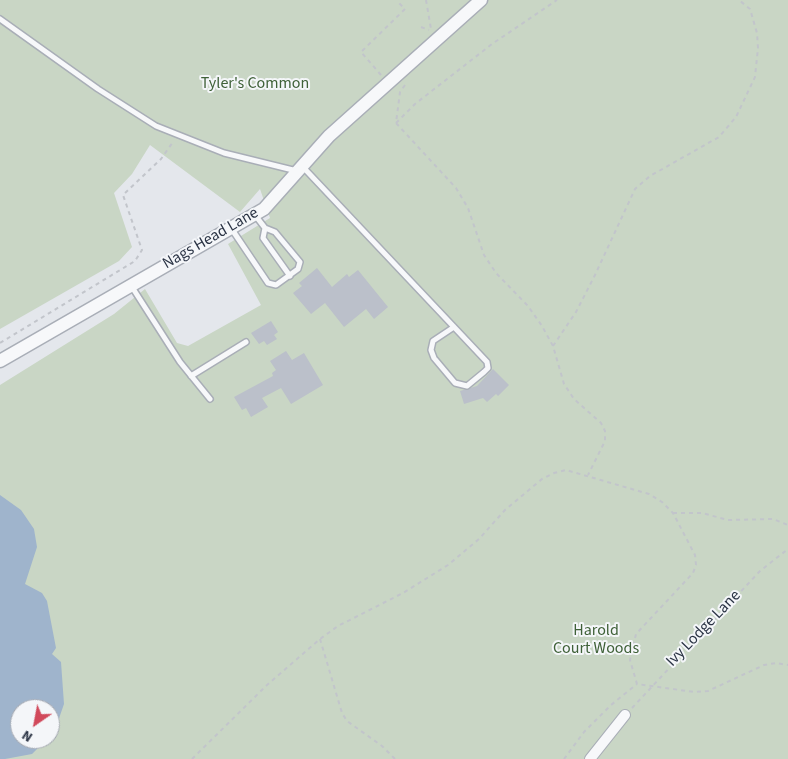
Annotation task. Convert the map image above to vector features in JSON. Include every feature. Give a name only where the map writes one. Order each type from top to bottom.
[{"type":"street","name":"Nags Head Lane","points":[[0,361],[264,209],[329,136],[387,82],[481,0]]},
{"type":"street","points":[[590,759],[625,715]]},
{"type":"lane","points":[[0,19],[98,89],[156,126],[179,133],[224,153],[299,168],[454,327],[488,364],[484,372],[467,386],[455,383],[434,358],[431,350],[433,341],[454,327]]},
{"type":"lane","points":[[231,227],[268,283],[276,285],[298,269],[300,262],[275,232],[265,228],[255,214]]},
{"type":"lane","points":[[265,228],[263,238],[290,276]]},
{"type":"lane","points":[[131,285],[154,324],[210,399]]},
{"type":"lane","points":[[191,376],[246,342]]},
{"type":"path","points":[[387,82],[361,52],[405,9],[398,2],[399,0]]},
{"type":"path","points":[[422,27],[431,31],[426,0]]},
{"type":"path","points":[[396,123],[415,104],[492,44],[558,0]]},
{"type":"path","points":[[553,346],[576,312],[635,189],[650,176],[719,136],[736,117],[754,77],[758,48],[757,33],[750,9],[739,0]]},
{"type":"path","points":[[396,123],[400,92],[406,83]]},
{"type":"path","points":[[396,123],[456,188],[468,208],[484,255],[496,273],[528,306],[553,346],[564,384],[574,400],[601,423],[605,431],[605,441],[588,475]]},
{"type":"path","points":[[0,343],[122,272],[135,261],[142,250],[123,195],[161,159],[179,133]]},
{"type":"path","points":[[192,759],[274,679],[320,639],[338,626],[403,593],[448,565],[479,540],[505,510],[542,479],[566,470],[650,494],[673,512],[690,542],[696,565],[693,573],[636,634],[630,660],[637,684]]},
{"type":"path","points":[[673,512],[702,513],[728,520],[773,519],[788,525]]},
{"type":"path","name":"Ivy Lodge Lane","points":[[625,715],[649,687],[760,571],[788,549]]},
{"type":"path","points":[[320,639],[342,713],[347,721],[388,750],[395,759]]},
{"type":"path","points":[[637,684],[694,692],[708,691],[764,665],[776,663],[788,665]]},
{"type":"path","points":[[564,759],[584,732],[637,684]]},
{"type":"green space","points":[[0,0],[788,0],[788,759],[0,759],[0,385],[114,314],[145,289],[177,343],[188,346],[261,305],[228,244],[270,218],[260,189],[240,212],[150,145],[132,174],[114,193],[132,247],[119,261],[0,329]]},
{"type":"water","points":[[0,495],[21,510],[34,529],[37,547],[25,584],[42,593],[47,601],[56,648],[52,654],[61,662],[64,704],[60,716],[60,699],[10,699],[10,749],[37,749],[32,754],[0,759]]},
{"type":"building","points":[[317,268],[332,287],[347,274],[349,277],[358,270],[388,307],[374,319],[366,309],[344,327],[325,303],[311,314],[293,293],[302,286],[299,283]]},
{"type":"building","points":[[271,321],[278,332],[274,335],[277,339],[267,345],[264,341],[259,344],[251,333]]},
{"type":"building","points":[[286,351],[292,360],[304,353],[323,385],[291,404],[281,388],[262,398],[268,407],[251,417],[246,408],[242,410],[234,397],[273,376],[272,373],[276,370],[270,361]]},
{"type":"building","points":[[493,369],[509,385],[498,396],[496,394],[487,402],[483,398],[464,404],[460,391],[477,386]]},
{"type":"park label","name":"Tyler's Common","points":[[255,84]]},
{"type":"park label","name":"Harold Court Woods","points":[[596,640]]}]
